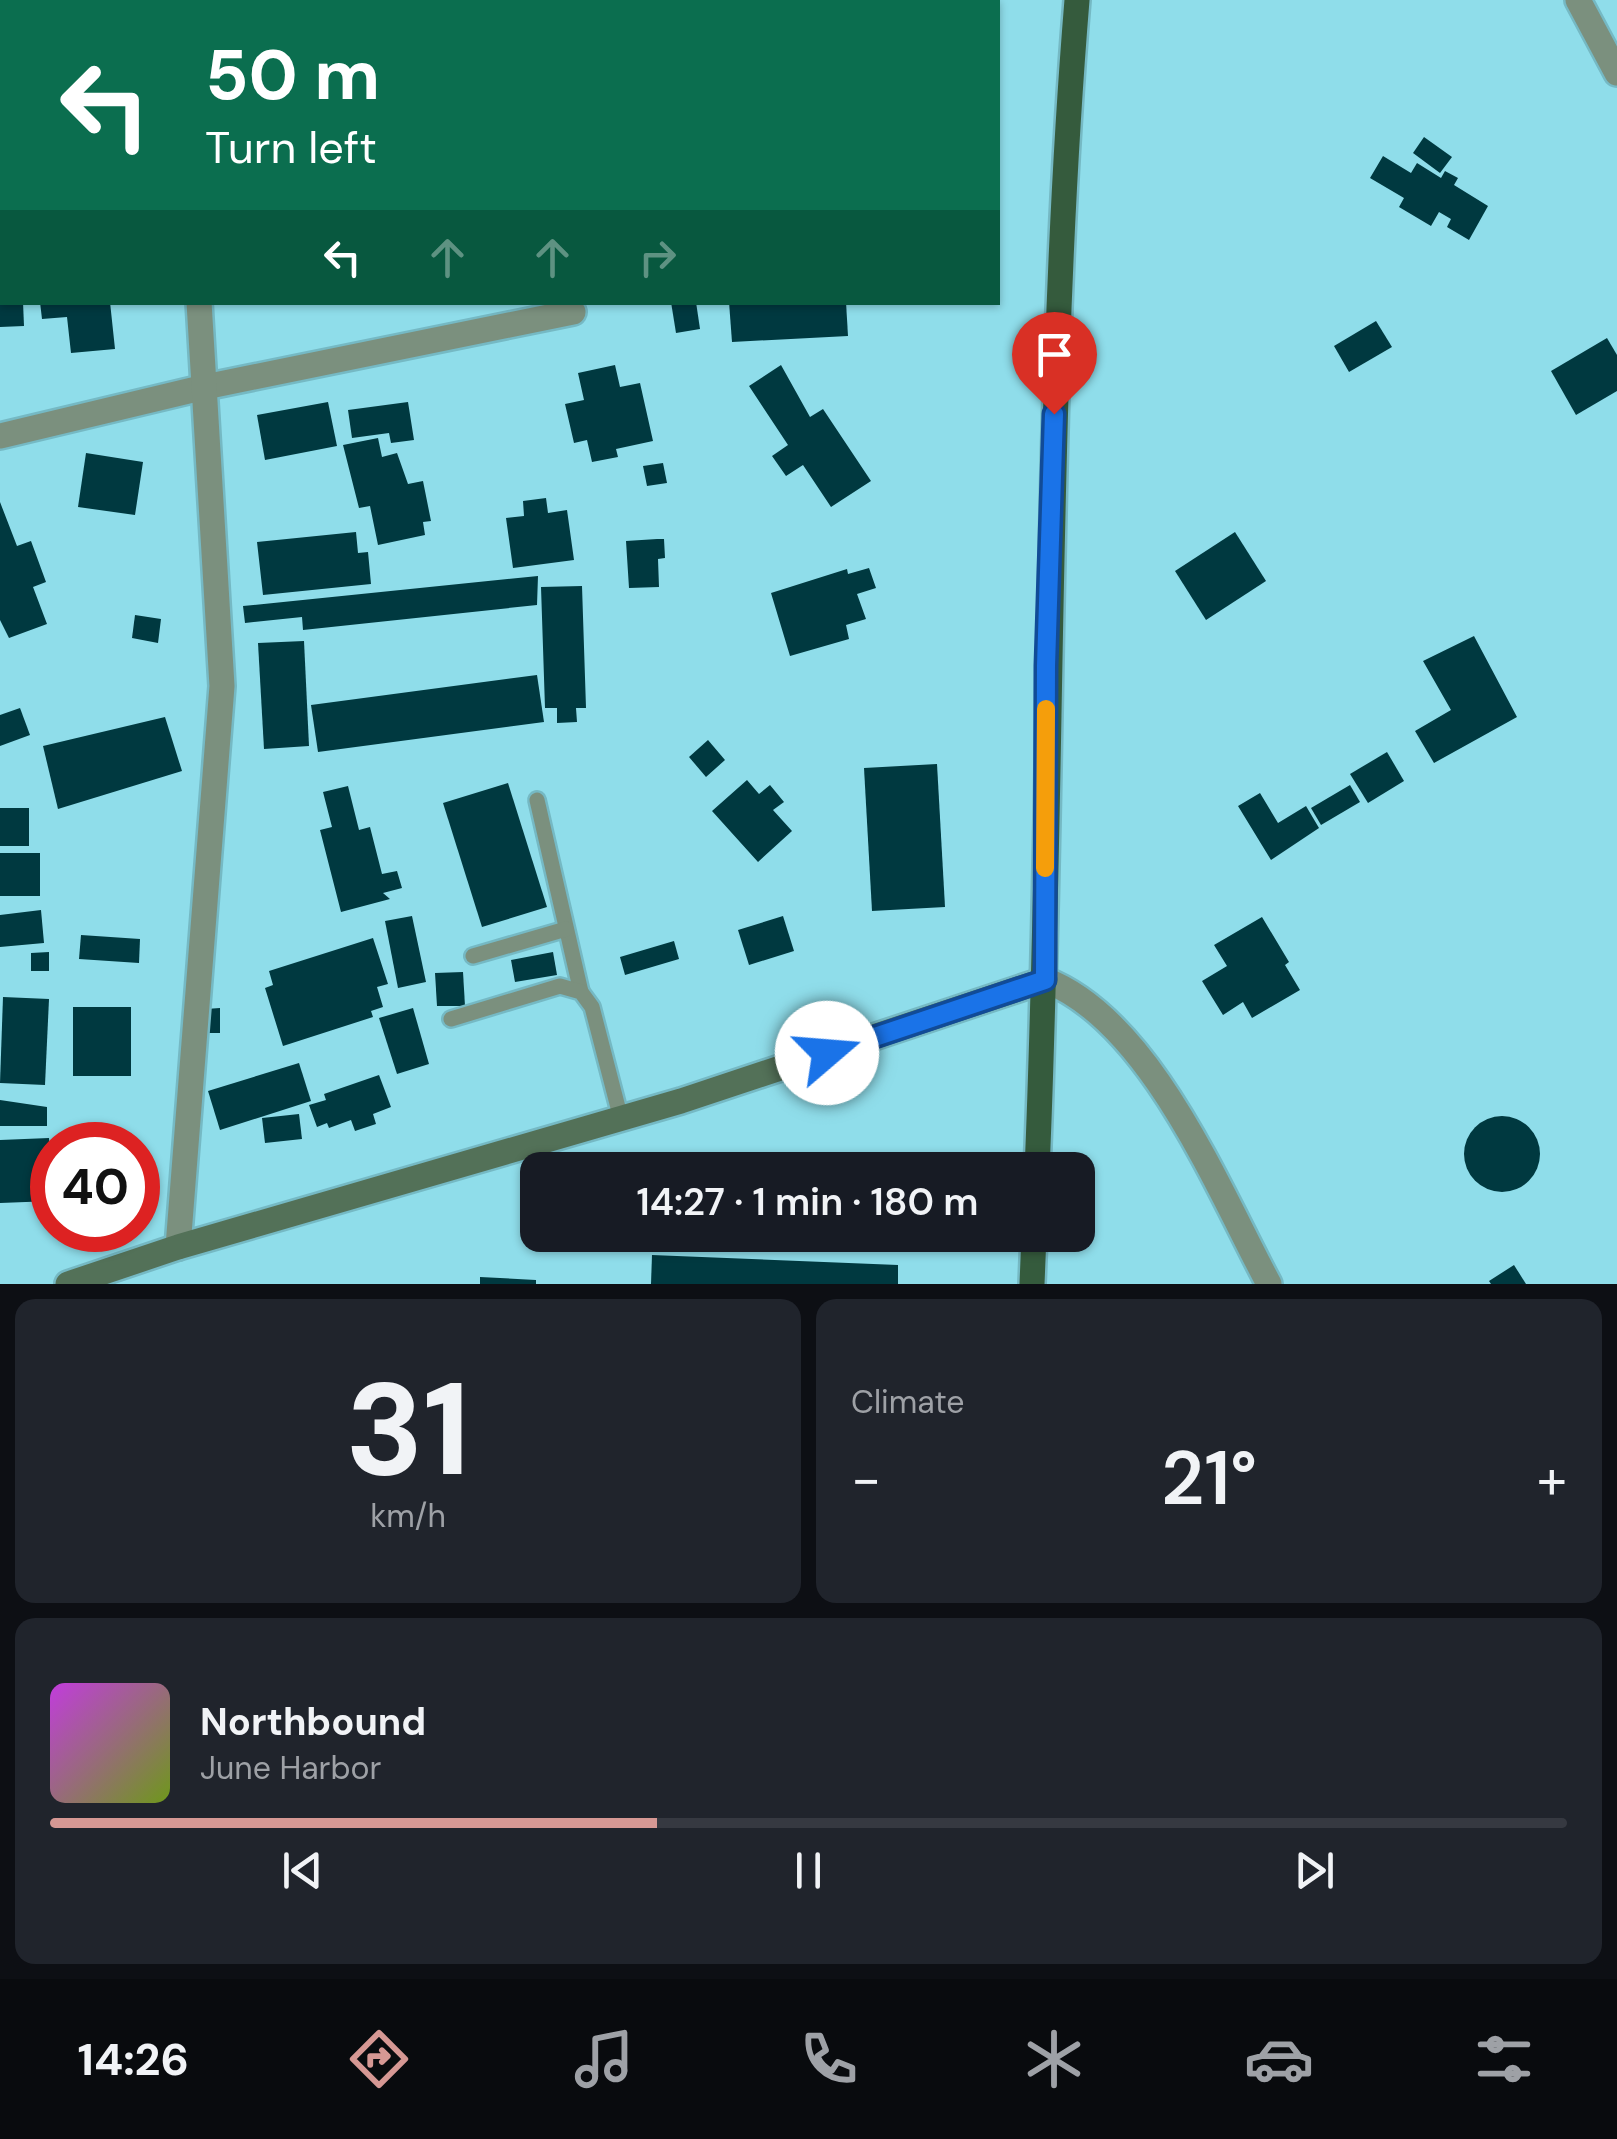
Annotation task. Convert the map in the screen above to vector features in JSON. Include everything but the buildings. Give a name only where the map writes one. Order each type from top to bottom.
[{"type":"main road","points":[[1037,1152],[1045,980],[1052,453],[1077,0]]},
{"type":"main road","points":[[1032,1284],[1033,1252]]},
{"type":"street","points":[[1578,0],[1617,73]]},
{"type":"street","points":[[178,1247],[222,686],[199,305]]},
{"type":"street","points":[[0,436],[205,387],[573,312]]},
{"type":"street","points":[[74,1283],[178,1247],[621,1119],[1045,980],[1091,1005],[1140,1060],[1189,1136],[1269,1284]]},
{"type":"lane","points":[[536,800],[581,992],[592,1006],[621,1119]]},
{"type":"lane","points":[[474,956],[566,929]]},
{"type":"lane","points":[[451,1019],[560,986],[581,992]]},
{"type":"slow traffic","points":[[1045,868],[1046,709]]},
{"type":"route","points":[[827,1053],[1045,980],[1046,666],[1054,414]]}]
